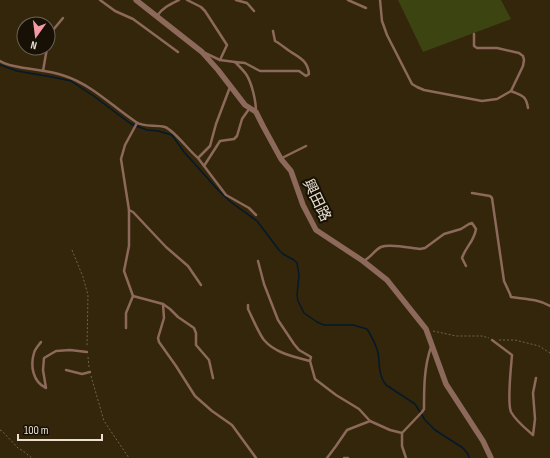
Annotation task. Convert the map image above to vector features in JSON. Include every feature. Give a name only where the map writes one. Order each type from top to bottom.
[{"type":"street","points":[[136,0],[202,52],[245,105],[256,112]]},
{"type":"street","name":"興田路","points":[[256,112],[281,158],[291,171],[303,205],[316,230],[363,261],[387,280],[426,329],[446,384],[483,441],[491,458]]},
{"type":"lane","points":[[100,0],[115,11],[132,19],[178,52]]},
{"type":"lane","points":[[156,16],[160,11],[179,0]]},
{"type":"lane","points":[[187,0],[201,7],[205,11],[227,45],[220,60]]},
{"type":"lane","points":[[236,0],[246,3],[254,11]]},
{"type":"lane","points":[[348,0],[366,8]]},
{"type":"lane","points":[[380,0],[382,21],[387,35],[412,84],[417,88],[482,101],[497,98],[511,91],[523,66],[523,56],[519,53],[497,48],[477,48],[474,46],[474,34]]},
{"type":"lane","points":[[56,26],[63,18]]},
{"type":"lane","points":[[202,52],[220,60],[245,63],[260,71],[299,72],[306,76],[309,74],[309,68],[301,58],[275,41],[273,31]]},
{"type":"lane","points":[[43,71],[46,56]]},
{"type":"lane","points":[[0,61],[1,63],[10,65],[64,75],[78,81],[100,94],[137,123],[145,126],[165,127],[172,131],[198,158],[226,195],[249,208],[256,214]]},
{"type":"lane","points":[[235,62],[246,75],[251,86],[256,112]]},
{"type":"lane","points":[[198,158],[210,146],[230,86]]},
{"type":"lane","points":[[511,91],[524,97],[528,108]]},
{"type":"lane","points":[[204,166],[220,141],[234,139],[238,136],[242,119],[249,108]]},
{"type":"lane","points":[[126,328],[126,313],[133,296],[124,271],[129,246],[129,210],[121,159],[125,145],[137,123]]},
{"type":"lane","points":[[281,158],[306,146]]},
{"type":"lane","points":[[472,193],[490,196],[492,198],[504,281],[512,297],[545,303],[550,306]]},
{"type":"lane","points":[[129,210],[133,212],[166,247],[188,266],[201,285]]},
{"type":"lane","points":[[363,261],[368,259],[380,247],[390,245],[420,249],[425,248],[444,234],[472,223],[476,229],[475,234],[473,240],[464,250],[462,258],[466,266]]},
{"type":"lane","points":[[258,262],[264,284],[278,320],[299,350],[310,357],[315,379],[336,395],[359,409],[370,421],[402,433]]},
{"type":"lane","points":[[133,296],[164,304],[178,318],[194,328],[196,334],[196,345],[209,360],[213,378]]},
{"type":"lane","points":[[164,304],[164,318],[158,338],[159,342],[195,396],[232,425],[256,458]]},
{"type":"lane","points":[[248,305],[248,309],[264,340],[271,347],[289,355],[310,361]]},
{"type":"lane","points":[[492,340],[512,355],[509,399],[510,411],[519,423],[533,435],[535,419],[533,393],[536,378]]},
{"type":"lane","points":[[41,342],[34,352],[32,366],[35,377],[41,386],[46,388],[43,370],[44,358],[56,351],[70,350],[87,352]]},
{"type":"lane","points":[[406,458],[402,446],[402,433],[424,410],[426,364],[432,345]]},
{"type":"lane","points":[[66,370],[82,374],[90,372]]},
{"type":"lane","points":[[327,458],[347,430],[370,421]]},
{"type":"path","points":[[72,250],[83,277],[88,295],[87,352],[90,372],[104,421],[129,458]]},
{"type":"path","points":[[0,430],[18,448],[32,458]]},
{"type":"green space","points":[[398,0],[501,0],[511,19],[423,52]]},
{"type":"waterway","points":[[0,65],[17,71],[71,81],[131,124],[147,130],[172,135],[184,152],[219,191],[232,203],[257,221],[279,250],[297,263],[299,275],[297,295],[298,301],[304,313],[324,325],[353,325],[367,329],[376,347],[380,373],[386,385],[415,404],[425,420],[435,430],[463,448],[468,454],[469,458]]}]
